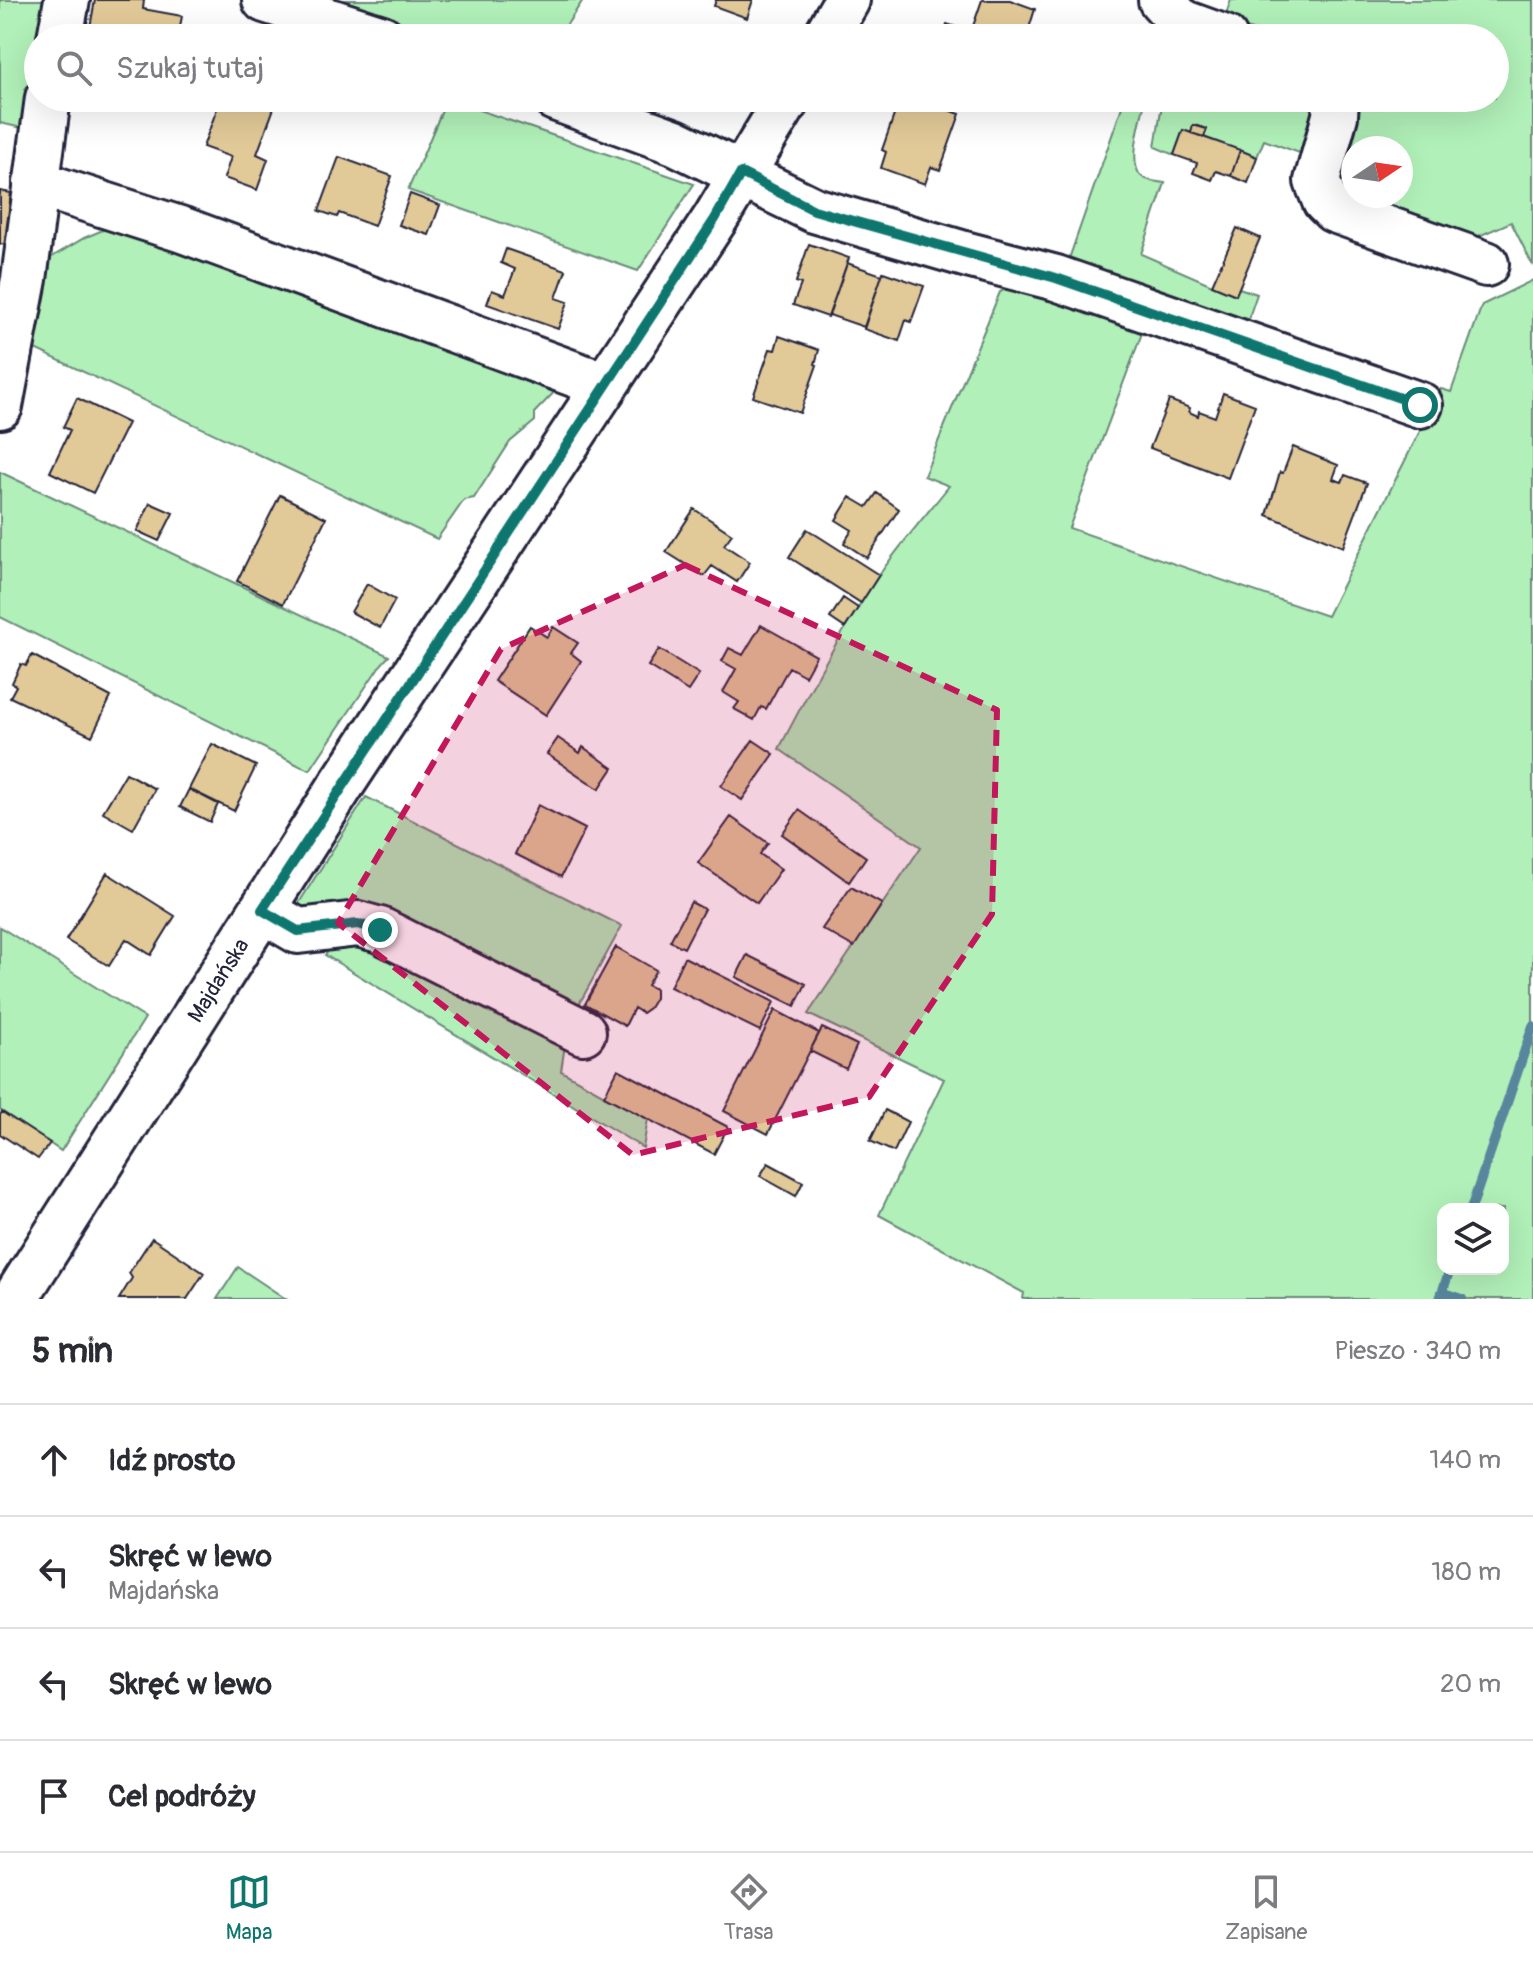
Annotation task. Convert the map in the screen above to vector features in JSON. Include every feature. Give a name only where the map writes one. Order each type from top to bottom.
[{"type":"street","points":[[63,24],[67,0]]},
{"type":"street","points":[[265,0],[339,24]]},
{"type":"street","points":[[833,24],[847,0]]},
{"type":"street","points":[[1161,0],[1186,24]]},
{"type":"street","points":[[0,406],[24,279],[46,112]]},
{"type":"street","points":[[593,112],[675,142],[814,210],[1056,278],[1420,405]]},
{"type":"street","name":"Majdańska","points":[[15,1299],[262,910],[715,219],[779,112]]},
{"type":"street","points":[[1335,112],[1317,181],[1325,201],[1334,210],[1486,264]]},
{"type":"street","points":[[36,183],[183,230],[604,385]]},
{"type":"street","points":[[262,910],[298,931],[358,924],[380,930],[583,1032]]},
{"type":"highlighted area","points":[[685,565],[997,710],[992,914],[869,1097],[633,1155],[338,923],[501,649]]},
{"type":"green space","points":[[0,0],[58,0],[54,24],[24,24],[24,112],[37,112],[35,131],[0,123]]},
{"type":"green space","points":[[323,0],[583,0],[567,24],[392,24]]},
{"type":"green space","points":[[1231,0],[1533,0],[1533,266],[1511,222],[1472,239],[1383,208],[1413,208],[1413,136],[1343,136],[1351,112],[1509,112],[1509,24],[1235,24],[1224,20]]},
{"type":"green space","points":[[441,112],[485,112],[694,184],[638,271],[408,190]]},
{"type":"green space","points":[[1120,112],[1143,112],[1137,138],[1137,168],[1145,179],[1165,183],[1141,254],[1235,295],[1239,288],[1257,294],[1247,323],[1069,259]]},
{"type":"green space","points":[[1161,112],[1319,112],[1305,155],[1264,140],[1257,157],[1204,137],[1207,129],[1194,125],[1191,133],[1183,130],[1174,155],[1155,147]]},
{"type":"green space","points":[[1341,143],[1341,176],[1335,161]]},
{"type":"green space","points":[[110,227],[567,379],[535,412],[535,421],[510,442],[474,498],[464,500],[437,539],[20,342],[37,266],[84,238]]},
{"type":"green space","points":[[1533,280],[1533,1299],[1023,1299],[1024,1293],[879,1215],[944,1079],[808,1014],[921,847],[779,749],[863,599],[894,554],[949,486],[924,476],[1000,292],[1023,281],[1145,325],[1069,528],[1327,616],[1441,389],[1451,392],[1482,305]]},
{"type":"green space","points":[[0,472],[389,656],[310,770],[302,767],[0,617]]},
{"type":"green space","points":[[366,797],[622,926],[572,1017],[315,917],[297,906]]},
{"type":"green space","points":[[0,927],[145,1018],[61,1151],[0,1110]]},
{"type":"green space","points":[[339,938],[350,938],[566,1038],[561,1071],[648,1119],[643,1148],[325,955]]},
{"type":"green space","points":[[238,1267],[286,1299],[217,1299]]},
{"type":"building","points":[[95,0],[144,0],[143,9],[182,16],[181,24],[91,24]]},
{"type":"building","points":[[716,0],[753,0],[747,18],[714,6]]},
{"type":"building","points":[[982,0],[1010,0],[1035,9],[1030,24],[974,24]]},
{"type":"building","points":[[216,112],[273,112],[257,154],[268,159],[257,190],[224,178],[231,157],[203,147]]},
{"type":"building","points":[[895,112],[960,114],[940,170],[931,167],[925,184],[881,168],[886,152],[882,150]]},
{"type":"building","points":[[1193,125],[1207,129],[1204,137],[1191,133]]},
{"type":"building","points":[[1183,130],[1240,150],[1231,176],[1216,171],[1212,180],[1193,173],[1197,163],[1174,155]]},
{"type":"building","points":[[1240,150],[1257,157],[1248,183],[1231,176]]},
{"type":"building","points":[[339,157],[392,176],[374,226],[339,213],[337,217],[319,211]]},
{"type":"building","points":[[0,191],[11,193],[9,210],[22,213],[17,247],[0,244]]},
{"type":"building","points":[[410,194],[440,205],[429,235],[399,225]]},
{"type":"building","points":[[1237,228],[1260,238],[1236,295],[1212,285]]},
{"type":"building","points":[[809,244],[849,258],[828,317],[793,305],[801,284],[796,282]]},
{"type":"building","points":[[506,249],[566,270],[556,298],[568,302],[558,329],[487,304],[492,290],[505,295],[515,269],[501,263]]},
{"type":"building","points":[[847,263],[882,275],[864,327],[829,315]]},
{"type":"building","points":[[883,272],[924,286],[911,322],[906,320],[899,341],[864,329]]},
{"type":"building","points":[[779,336],[819,350],[817,365],[800,413],[753,397],[770,349],[775,350]]},
{"type":"building","points":[[1223,393],[1255,405],[1228,478],[1150,448],[1169,400],[1190,408],[1189,412],[1198,416],[1199,411],[1215,417]]},
{"type":"building","points":[[77,398],[128,423],[93,493],[50,472],[70,430],[63,427]]},
{"type":"building","points":[[1293,447],[1338,465],[1333,479],[1342,482],[1345,475],[1367,483],[1343,547],[1267,515],[1280,472],[1283,473]]},
{"type":"building","points":[[877,493],[899,509],[867,558],[844,543],[852,530],[836,520],[850,497],[867,507]]},
{"type":"building","points":[[280,495],[326,518],[283,604],[237,581]]},
{"type":"building","points":[[150,503],[173,513],[159,541],[137,531]]},
{"type":"building","points":[[694,509],[732,534],[724,545],[750,562],[737,582],[712,566],[704,576],[666,552]]},
{"type":"building","points":[[807,529],[879,575],[861,603],[789,557]]},
{"type":"building","points":[[367,584],[395,600],[380,628],[351,612]]},
{"type":"building","points":[[843,598],[858,608],[845,628],[830,618]]},
{"type":"building","points":[[761,625],[816,656],[805,676],[789,667],[766,709],[761,707],[754,720],[734,709],[739,702],[723,692],[736,669],[722,661],[729,648],[743,655]]},
{"type":"building","points":[[530,626],[547,637],[553,627],[578,643],[571,653],[581,661],[546,715],[494,681]]},
{"type":"building","points":[[659,649],[699,674],[688,691],[648,666]]},
{"type":"building","points":[[32,655],[111,697],[92,736],[10,697],[16,686],[12,683],[21,664],[26,666]]},
{"type":"building","points":[[558,738],[580,753],[583,747],[613,768],[599,789],[547,754]]},
{"type":"building","points":[[753,740],[774,754],[742,800],[721,786]]},
{"type":"building","points":[[212,744],[256,766],[234,811],[189,789]]},
{"type":"building","points":[[126,773],[155,789],[133,829],[103,812]]},
{"type":"building","points":[[189,789],[218,804],[210,822],[180,807]]},
{"type":"building","points":[[538,805],[585,829],[561,877],[515,854]]},
{"type":"building","points":[[799,810],[866,857],[849,882],[782,834]]},
{"type":"building","points":[[731,817],[768,843],[760,854],[781,869],[757,903],[698,863]]},
{"type":"building","points":[[107,873],[175,916],[151,955],[126,939],[109,966],[66,940]]},
{"type":"building","points":[[851,887],[882,904],[854,947],[822,929]]},
{"type":"building","points":[[691,902],[704,909],[684,948],[670,941]]},
{"type":"building","points":[[616,947],[656,970],[647,985],[655,989],[655,998],[642,1013],[634,1008],[625,1026],[585,1004]]},
{"type":"building","points":[[747,955],[806,984],[795,1006],[736,977]]},
{"type":"building","points":[[684,957],[774,1002],[760,1031],[670,987]]},
{"type":"building","points":[[775,1010],[819,1033],[768,1134],[724,1111]]},
{"type":"building","points":[[822,1028],[857,1045],[846,1069],[810,1051]]},
{"type":"building","points":[[618,1069],[728,1127],[714,1154],[604,1096]]},
{"type":"building","points":[[885,1110],[908,1122],[894,1152],[870,1141]]},
{"type":"building","points":[[2,1112],[50,1143],[38,1159],[0,1134]]},
{"type":"building","points":[[768,1163],[803,1182],[796,1196],[760,1176]]},
{"type":"building","points":[[152,1238],[204,1273],[187,1299],[119,1299],[132,1278],[129,1273]]},
{"type":"waterway","points":[[1473,1203],[1533,1026]]},
{"type":"waterway","points":[[1440,1299],[1448,1275]]},
{"type":"waterway","points":[[1442,1292],[1462,1299]]},
{"type":"route","points":[[380,930],[358,924],[298,931],[262,910],[715,219],[741,173],[814,210],[1056,278],[1420,405]]}]
